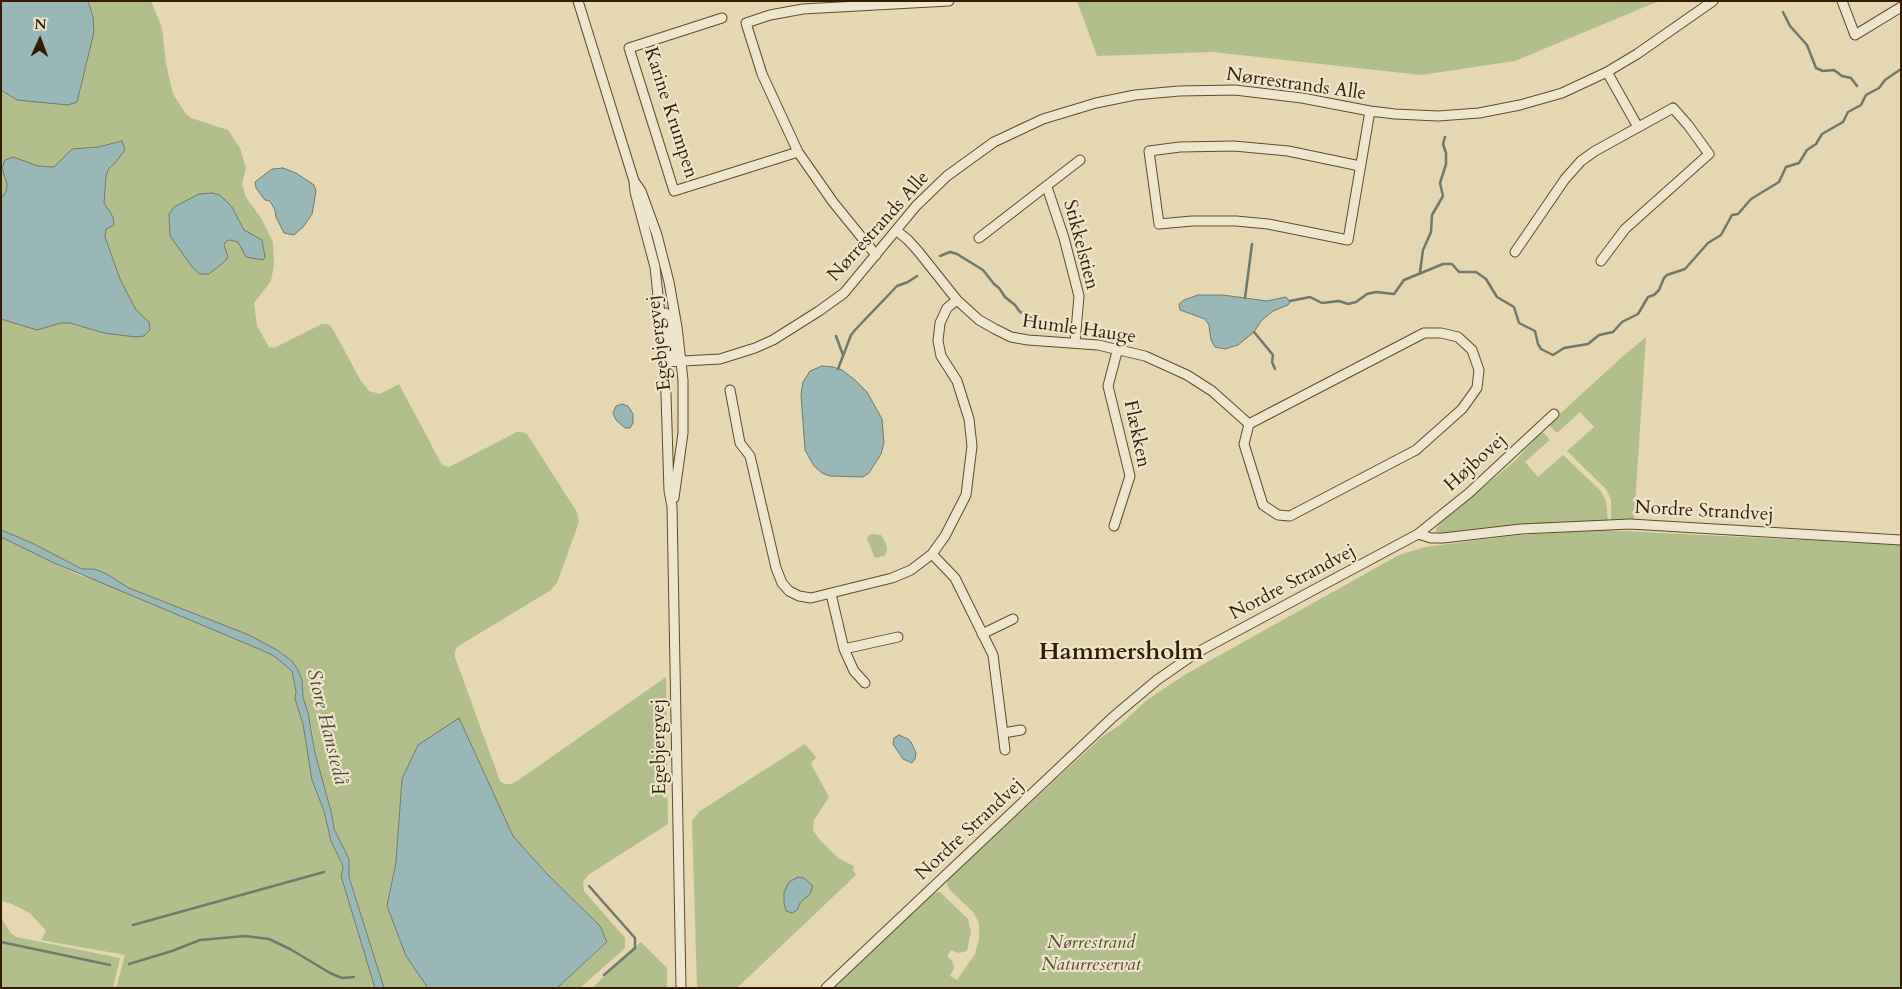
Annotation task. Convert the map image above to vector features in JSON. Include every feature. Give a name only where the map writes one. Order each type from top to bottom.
[{"type":"street","name":"Egebjergvej","points":[[578,1],[634,181],[635,192],[655,267],[665,362],[672,506],[681,988]]},
{"type":"street","points":[[876,255],[833,202],[798,152],[762,74],[746,23],[770,15],[803,9],[949,1]]},
{"type":"street","name":"Nørrestrands Alle","points":[[665,362],[720,359],[755,348],[773,340],[819,311],[844,293],[916,206],[947,176],[994,142],[1043,119],[1096,103],[1135,95],[1179,91],[1235,90],[1302,98],[1370,111],[1438,116],[1479,113],[1520,105],[1562,92],[1607,72],[1637,54],[1713,1]]},
{"type":"street","points":[[1842,1],[1855,35],[1901,7]]},
{"type":"street","name":"Karine Krumpen","points":[[722,18],[629,48],[674,190],[798,152]]},
{"type":"street","points":[[1607,72],[1638,127]]},
{"type":"street","points":[[1515,252],[1565,179],[1581,161],[1595,151],[1673,108],[1709,154],[1625,228],[1601,261]]},
{"type":"street","points":[[1360,166],[1288,152],[1234,146],[1180,147],[1149,151],[1159,224],[1192,221],[1236,221],[1268,224],[1348,240],[1370,111]]},
{"type":"street","name":"Stikkelstien","points":[[979,238],[1080,160]]},
{"type":"street","name":"Egebjergvej","points":[[634,181],[641,191],[664,259],[682,361],[683,433],[672,506]]},
{"type":"street","name":"Stikkelstien","points":[[1047,187],[1064,238],[1079,296],[1075,342]]},
{"type":"street","name":"Humle Hauge","points":[[897,231],[918,251],[957,300],[979,320],[995,330],[1011,337],[1028,340],[1075,342],[1118,348],[1162,362],[1188,375],[1212,391],[1249,424]]},
{"type":"street","points":[[655,267],[660,277],[664,294],[672,354],[676,360],[682,361]]},
{"type":"street","points":[[730,390],[740,443],[750,456],[776,568],[782,582],[789,590],[799,596],[811,598],[892,578],[911,570],[932,554],[945,536],[966,495],[972,446],[969,419],[957,381],[941,356],[938,341],[940,323],[948,308],[957,300]]},
{"type":"street","points":[[1424,333],[1441,333],[1458,337],[1472,350],[1479,370],[1477,388],[1462,409],[1416,450],[1290,516],[1278,515],[1263,505],[1244,444],[1249,424],[1424,333]]},
{"type":"street","name":"Flækken","points":[[1114,526],[1130,476],[1108,386],[1118,348]]},
{"type":"street","name":"Højbovej","points":[[1418,534],[1469,493],[1554,414]]},
{"type":"street","name":"Nordre Strandvej","points":[[826,988],[1113,717],[1156,680],[1196,653],[1418,534],[1431,538],[1443,538],[1521,529],[1630,524],[1901,540]]},
{"type":"street","points":[[932,554],[955,578],[993,655],[1006,750]]},
{"type":"street","points":[[831,594],[844,649],[854,671],[865,683]]},
{"type":"street","points":[[982,634],[1013,620]]},
{"type":"street","points":[[844,649],[898,637]]},
{"type":"street","points":[[1003,733],[1021,730]]},
{"type":"green space","points":[[88,1],[151,1],[162,28],[166,64],[173,94],[186,114],[191,118],[228,130],[240,148],[246,168],[242,184],[246,197],[261,218],[273,242],[274,265],[271,281],[254,303],[257,326],[269,347],[274,348],[322,324],[331,326],[361,381],[369,391],[380,394],[399,384],[442,465],[449,467],[517,432],[522,432],[527,434],[577,512],[579,522],[557,583],[551,590],[457,647],[455,651],[455,657],[500,781],[505,784],[511,784],[517,781],[666,677],[668,824],[588,875],[583,882],[584,891],[625,938],[625,948],[580,988],[557,988],[607,943],[600,926],[547,874],[513,836],[459,719],[402,779],[396,862],[387,906],[406,956],[428,988],[384,988],[349,876],[349,859],[334,829],[315,753],[312,730],[303,697],[302,680],[298,670],[249,635],[129,588],[105,573],[94,569],[82,569],[32,543],[1,530],[1,319],[37,330],[61,323],[70,323],[104,333],[149,322],[136,310],[120,279],[105,237],[106,229],[113,217],[104,203],[106,176],[109,168],[115,163],[122,141],[98,147],[72,149],[54,167],[38,166],[13,157],[2,168],[7,184],[6,192],[1,198],[1,90],[17,100],[93,17]],"holes":[[[174,207],[232,207],[244,230],[262,240],[226,241],[224,245],[228,257]]]},
{"type":"green space","points":[[1077,1],[1659,1],[1515,61],[1421,75],[1213,52],[1097,56]]},
{"type":"green space","points":[[1646,337],[1634,521],[1611,520],[1611,500],[1606,489],[1567,451],[1594,427],[1580,412],[1557,433],[1549,425]]},
{"type":"green space","points":[[1540,433],[1544,433],[1550,440],[1525,462],[1538,477],[1563,455],[1601,491],[1606,501],[1608,521],[1445,535],[1436,532],[1439,524],[1516,460]]},
{"type":"green space","name":"Nørrestrand Naturreservat","points":[[1601,530],[1901,545],[1901,988],[831,988],[933,893],[940,892],[968,919],[971,932],[967,951],[959,953],[951,950],[947,956],[953,962],[954,968],[950,976],[957,980],[975,954],[979,939],[979,923],[973,912],[950,890],[947,885],[948,879],[1103,736],[1120,725],[1147,700],[1186,674],[1399,555],[1425,547],[1518,535]]},
{"type":"green space","points":[[872,534],[881,535],[885,541],[887,549],[885,556],[875,558],[867,539]]},
{"type":"green space","points":[[1,537],[81,576],[99,581],[259,649],[274,656],[292,671],[296,691],[295,700],[303,724],[312,780],[324,811],[331,841],[343,868],[341,876],[375,988],[116,988],[125,955],[41,940],[46,931],[31,914],[10,903],[1,901]]},
{"type":"green space","points":[[805,744],[816,757],[811,764],[829,797],[814,820],[813,830],[819,839],[838,858],[854,866],[853,870],[856,875],[737,988],[697,988],[692,821],[700,811]]},
{"type":"green space","points":[[1,918],[16,937],[120,958],[113,988],[1,988]]},
{"type":"green space","points":[[641,942],[667,968],[667,988],[592,988]]},
{"type":"water","points":[[1,1],[88,1],[93,17],[94,32],[77,102],[68,105],[17,100],[1,90]]},
{"type":"water","points":[[122,141],[125,150],[109,168],[106,176],[104,203],[113,217],[114,225],[106,229],[105,237],[120,279],[136,310],[149,322],[150,330],[144,336],[136,337],[104,333],[70,323],[61,323],[37,330],[1,319],[1,198],[6,192],[7,184],[2,168],[5,160],[13,157],[38,166],[54,167],[72,149],[98,147]]},
{"type":"water","points":[[283,168],[296,173],[314,185],[316,191],[312,214],[304,226],[294,235],[284,233],[270,201],[265,200],[256,188],[255,182],[272,169]]},
{"type":"water","points":[[212,193],[220,195],[232,207],[244,230],[262,240],[265,257],[263,260],[246,257],[238,242],[230,240],[226,241],[224,245],[228,257],[209,274],[200,274],[193,268],[170,236],[169,214],[174,207],[199,194]]},
{"type":"water","points":[[1198,295],[1223,295],[1267,301],[1286,297],[1290,302],[1288,305],[1273,311],[1261,321],[1254,332],[1238,345],[1225,349],[1215,347],[1211,340],[1209,325],[1205,319],[1180,310],[1179,304]]},
{"type":"water","points":[[822,366],[842,370],[855,380],[867,392],[882,419],[884,443],[881,454],[869,473],[863,477],[830,476],[822,473],[814,466],[805,450],[801,395],[803,382],[810,371]]},
{"type":"water","points":[[622,404],[628,406],[633,414],[633,423],[630,428],[625,428],[616,420],[613,413],[616,406]]},
{"type":"water","points":[[1,530],[32,543],[82,569],[94,569],[105,573],[129,588],[249,635],[277,650],[292,661],[302,680],[303,697],[308,713],[315,753],[334,829],[349,859],[349,877],[384,988],[375,988],[341,876],[342,864],[331,841],[324,811],[312,780],[303,724],[295,699],[296,691],[292,671],[274,656],[259,649],[52,562],[1,537]]},
{"type":"water","points":[[459,718],[513,836],[547,874],[600,926],[607,942],[557,988],[428,988],[406,956],[387,906],[396,862],[402,779],[418,745]]},
{"type":"water","points":[[899,735],[911,742],[916,753],[912,763],[903,759],[893,744],[894,738]]},
{"type":"water","points":[[798,877],[804,878],[813,886],[810,894],[800,903],[797,910],[792,913],[786,911],[784,892],[789,882]]},
{"type":"waterway","points":[[1783,12],[1790,26],[1807,45],[1816,68],[1823,71],[1834,70],[1842,76],[1851,78],[1857,86]]},
{"type":"waterway","points":[[1290,301],[1310,297],[1322,303],[1339,301],[1348,304],[1356,302],[1367,294],[1376,292],[1394,294],[1404,280],[1443,264],[1452,264],[1459,272],[1476,272],[1486,279],[1497,297],[1514,307],[1519,323],[1535,331],[1541,349],[1553,355],[1564,348],[1588,344],[1599,335],[1613,332],[1622,322],[1638,314],[1648,297],[1654,295],[1659,290],[1667,275],[1685,269],[1708,243],[1721,235],[1732,215],[1738,214],[1751,199],[1779,182],[1786,167],[1799,163],[1807,150],[1816,144],[1822,134],[1843,122],[1848,112],[1861,105],[1866,95],[1879,88],[1885,80],[1901,69]]},
{"type":"waterway","points":[[1420,272],[1423,250],[1431,232],[1432,215],[1443,196],[1440,183],[1446,164],[1446,153],[1443,144],[1445,137]]},
{"type":"waterway","points":[[1245,298],[1252,244]]},
{"type":"waterway","points":[[940,256],[950,252],[957,254],[983,270],[1020,312],[1037,319],[1043,324],[1065,324]]},
{"type":"waterway","points":[[838,369],[851,335],[855,330],[897,286],[917,276]]},
{"type":"waterway","points":[[1254,332],[1273,355],[1272,362],[1275,369]]},
{"type":"waterway","points":[[836,336],[843,355]]},
{"type":"waterway","points":[[133,925],[324,872]]},
{"type":"waterway","points":[[589,886],[635,938],[635,948],[604,975]]},
{"type":"waterway","points":[[129,964],[200,940],[245,936],[269,939],[330,973],[342,978],[354,977]]},
{"type":"waterway","points":[[1,942],[110,965]]},
{"type":"district","name":"Hammersholm","points":[[1121,653]]},
{"type":"water label","name":"Store Hanstedå","points":[[326,727]]}]
